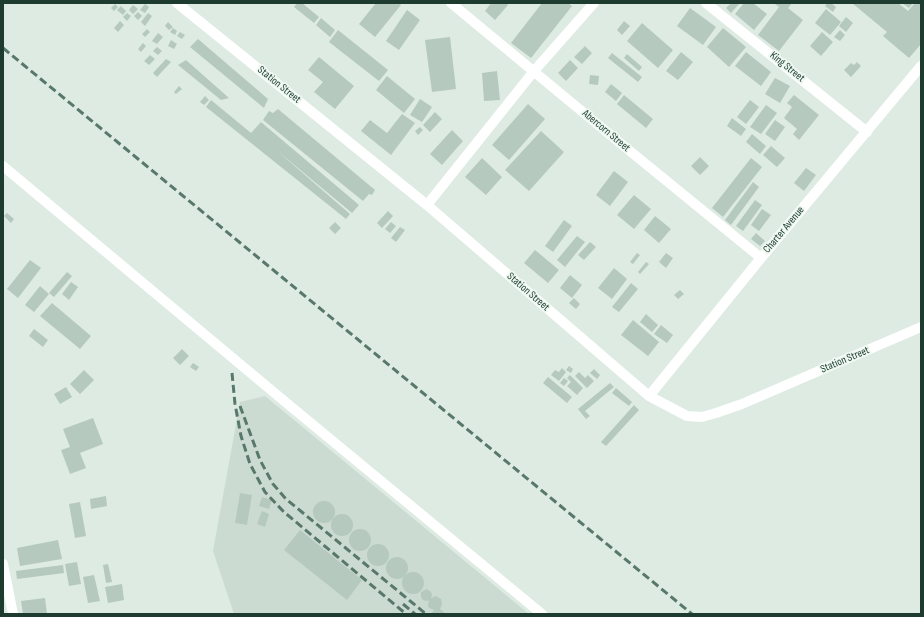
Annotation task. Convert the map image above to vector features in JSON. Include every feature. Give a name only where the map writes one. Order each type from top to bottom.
[{"type":"street","name":"Station Street","points":[[177,3],[427,205],[649,396],[687,416],[702,417],[716,414],[921,327]]},
{"type":"street","name":"Abercorn Street","points":[[451,3],[761,258]]},
{"type":"street","points":[[427,205],[534,71],[594,3]]},
{"type":"street","name":"King Street","points":[[706,3],[867,132]]},
{"type":"street","name":"Charter Avenue","points":[[649,396],[761,258],[921,66]]},
{"type":"street","points":[[3,166],[542,614]]},
{"type":"street","points":[[3,564],[13,614]]},
{"type":"shaded area","points":[[265,396],[529,614],[234,614],[213,551],[240,402]]},
{"type":"building","points":[[297,3],[302,3],[319,17],[314,23],[294,7]]},
{"type":"building","points":[[376,3],[398,3],[401,5],[375,37],[359,24]]},
{"type":"building","points":[[491,3],[507,3],[508,5],[495,20],[485,11]]},
{"type":"building","points":[[542,3],[568,3],[572,6],[531,58],[511,43]]},
{"type":"building","points":[[731,3],[740,3],[731,13],[726,8]]},
{"type":"building","points":[[744,3],[753,3],[767,14],[754,30],[735,14]]},
{"type":"building","points":[[775,3],[792,3],[788,8],[803,20],[779,51],[758,35],[779,7]]},
{"type":"building","points":[[827,3],[831,3],[836,7],[833,12],[825,6]]},
{"type":"building","points":[[852,3],[898,3],[908,11],[915,3],[921,3],[921,44],[909,58],[883,36],[887,32]]},
{"type":"building","points":[[902,3],[913,3],[909,8]]},
{"type":"building","points":[[115,4],[118,7],[114,11],[111,8]]},
{"type":"building","points":[[145,4],[149,7],[145,13],[140,10]]},
{"type":"building","points":[[133,5],[138,9],[133,14],[129,10]]},
{"type":"building","points":[[121,6],[126,11],[123,15],[117,10]]},
{"type":"building","points":[[690,8],[716,27],[703,45],[677,26]]},
{"type":"building","points":[[826,9],[841,22],[830,35],[815,23]]},
{"type":"building","points":[[407,10],[420,20],[399,50],[386,41]]},
{"type":"building","points":[[138,12],[142,16],[138,20],[134,16]]},
{"type":"building","points":[[127,13],[131,16],[127,21],[123,17]]},
{"type":"building","points":[[148,13],[152,16],[145,26],[141,22]]},
{"type":"building","points":[[846,17],[853,23],[846,32],[839,26]]},
{"type":"building","points":[[321,18],[335,30],[330,37],[316,25]]},
{"type":"building","points":[[120,21],[124,25],[118,32],[114,28]]},
{"type":"building","points":[[624,21],[630,26],[622,35],[617,30]]},
{"type":"building","points":[[168,22],[173,27],[169,30],[165,26]]},
{"type":"building","points":[[642,23],[673,50],[658,68],[627,41]]},
{"type":"building","points":[[173,28],[177,31],[175,35],[170,32]]},
{"type":"building","points":[[723,28],[746,47],[729,67],[707,47]]},
{"type":"building","points":[[147,29],[150,32],[145,37],[142,34]]},
{"type":"building","points":[[338,30],[388,70],[379,81],[329,42]]},
{"type":"building","points":[[840,30],[845,35],[840,41],[834,37]]},
{"type":"building","points":[[180,32],[185,35],[182,39],[177,36]]},
{"type":"building","points":[[822,32],[833,42],[821,56],[810,46]]},
{"type":"building","points":[[158,33],[163,37],[157,44],[152,41]]},
{"type":"building","points":[[450,37],[456,89],[432,92],[425,40]]},
{"type":"building","points":[[198,39],[268,99],[264,108],[190,47]]},
{"type":"building","points":[[171,40],[177,44],[174,49],[168,46]]},
{"type":"building","points":[[143,43],[146,46],[141,52],[138,49]]},
{"type":"building","points":[[585,46],[592,53],[582,64],[574,57]]},
{"type":"building","points":[[157,47],[162,51],[158,55],[153,51]]},
{"type":"building","points":[[681,52],[693,62],[678,80],[666,71]]},
{"type":"building","points":[[746,52],[771,72],[761,86],[735,66]]},
{"type":"building","points":[[612,53],[642,77],[638,82],[608,58]]},
{"type":"building","points":[[627,54],[642,67],[639,71],[624,58]]},
{"type":"building","points":[[150,55],[155,59],[149,65],[144,61]]},
{"type":"building","points":[[319,57],[354,86],[335,109],[314,92],[323,82],[308,70]]},
{"type":"building","points":[[166,59],[171,62],[157,77],[153,73]]},
{"type":"building","points":[[186,60],[229,98],[221,100],[178,65]]},
{"type":"building","points":[[570,60],[578,68],[566,81],[558,73]]},
{"type":"building","points":[[857,62],[861,66],[851,77],[844,70],[851,63],[854,65]]},
{"type":"building","points":[[497,71],[500,100],[484,101],[482,73]]},
{"type":"building","points":[[590,75],[599,76],[598,85],[589,84]]},
{"type":"building","points":[[387,76],[415,99],[404,113],[376,90]]},
{"type":"building","points":[[775,78],[790,86],[780,103],[765,94]]},
{"type":"building","points":[[611,84],[622,93],[616,101],[605,92]]},
{"type":"building","points":[[179,86],[182,89],[176,94],[174,92]]},
{"type":"building","points":[[624,95],[653,119],[646,128],[617,104]]},
{"type":"building","points":[[794,95],[819,115],[799,140],[793,134],[797,129],[784,118],[792,107],[787,103]]},
{"type":"building","points":[[205,96],[209,100],[204,105],[200,102]]},
{"type":"building","points":[[420,99],[432,107],[422,122],[410,115]]},
{"type":"building","points":[[211,100],[251,133],[261,122],[359,205],[352,213],[275,149],[350,214],[346,219],[206,107]]},
{"type":"building","points":[[750,100],[759,107],[746,124],[737,117]]},
{"type":"building","points":[[528,104],[545,119],[509,160],[492,145]]},
{"type":"building","points":[[766,105],[777,113],[761,134],[750,127]]},
{"type":"building","points":[[278,109],[375,190],[372,195],[369,194],[363,201],[263,120],[269,111],[273,113]]},
{"type":"building","points":[[435,112],[442,119],[430,132],[423,125]]},
{"type":"building","points":[[402,114],[415,123],[391,155],[361,131],[370,120],[387,133]]},
{"type":"building","points":[[732,118],[746,129],[741,136],[727,126]]},
{"type":"building","points":[[775,120],[785,127],[775,141],[765,134]]},
{"type":"building","points":[[420,127],[423,130],[418,135],[415,131]]},
{"type":"building","points":[[452,130],[463,141],[442,165],[430,154]]},
{"type":"building","points":[[541,131],[564,152],[529,191],[505,170]]},
{"type":"building","points":[[752,134],[766,146],[760,154],[746,142]]},
{"type":"building","points":[[771,146],[785,158],[777,167],[763,155]]},
{"type":"building","points":[[700,157],[709,166],[700,175],[691,166]]},
{"type":"building","points":[[482,158],[502,177],[486,195],[465,177]]},
{"type":"building","points":[[751,158],[762,167],[723,217],[712,208]]},
{"type":"building","points":[[806,168],[816,175],[804,191],[794,183]]},
{"type":"building","points":[[614,171],[628,182],[610,206],[596,195]]},
{"type":"building","points":[[753,182],[759,187],[731,225],[725,220]]},
{"type":"building","points":[[634,195],[651,209],[634,229],[617,215]]},
{"type":"building","points":[[755,200],[762,205],[743,231],[736,226]]},
{"type":"building","points":[[762,209],[771,215],[759,231],[751,225]]},
{"type":"building","points":[[388,211],[393,216],[382,228],[377,223]]},
{"type":"building","points":[[7,213],[14,219],[11,223],[4,216]]},
{"type":"building","points":[[655,216],[671,229],[659,243],[644,230]]},
{"type":"building","points":[[564,220],[572,226],[553,252],[545,246]]},
{"type":"building","points":[[335,222],[341,228],[335,234],[329,228]]},
{"type":"building","points":[[391,222],[396,226],[390,233],[385,229]]},
{"type":"building","points":[[400,227],[405,230],[396,242],[391,238]]},
{"type":"building","points":[[756,233],[765,241],[760,246],[751,239]]},
{"type":"building","points":[[577,236],[585,242],[565,267],[557,260]]},
{"type":"building","points":[[590,242],[596,247],[584,260],[578,255]]},
{"type":"building","points":[[535,250],[559,270],[548,283],[524,263]]},
{"type":"building","points":[[637,253],[640,255],[633,264],[630,262]]},
{"type":"building","points":[[666,253],[673,258],[666,268],[659,262]]},
{"type":"building","points":[[30,260],[41,268],[18,298],[7,289]]},
{"type":"building","points":[[646,262],[649,264],[640,274],[638,272]]},
{"type":"building","points":[[614,268],[627,279],[612,299],[598,288]]},
{"type":"building","points":[[67,272],[72,276],[54,297],[49,293]]},
{"type":"building","points":[[570,275],[582,285],[572,298],[560,288]]},
{"type":"building","points":[[71,282],[78,287],[69,300],[62,294]]},
{"type":"building","points":[[631,283],[638,289],[619,312],[612,307]]},
{"type":"building","points":[[40,286],[49,294],[34,312],[25,305]]},
{"type":"building","points":[[680,290],[684,294],[678,299],[674,295]]},
{"type":"building","points":[[574,298],[580,304],[576,309],[569,303]]},
{"type":"building","points":[[52,303],[91,336],[80,349],[40,316]]},
{"type":"building","points":[[646,314],[658,325],[652,332],[640,322]]},
{"type":"building","points":[[633,320],[659,342],[648,356],[621,335]]},
{"type":"building","points":[[661,325],[673,335],[667,343],[654,334]]},
{"type":"building","points":[[34,329],[48,340],[43,347],[29,336]]},
{"type":"building","points":[[182,349],[189,356],[180,365],[173,358]]},
{"type":"building","points":[[193,363],[199,367],[196,371],[190,367]]},
{"type":"building","points":[[569,366],[573,369],[571,373],[566,370]]},
{"type":"building","points":[[562,368],[566,372],[559,381],[551,375],[555,370],[559,372]]},
{"type":"building","points":[[594,369],[600,375],[597,379],[590,373]]},
{"type":"building","points":[[84,370],[94,380],[80,394],[70,384]]},
{"type":"building","points":[[579,372],[585,378],[588,375],[594,381],[587,388],[575,376]]},
{"type":"building","points":[[570,375],[583,388],[577,395],[567,386],[571,382],[567,378]]},
{"type":"building","points":[[548,377],[572,397],[567,403],[543,383]]},
{"type":"building","points":[[564,378],[568,381],[564,386],[560,383]]},
{"type":"building","points":[[610,383],[614,387],[585,411],[590,416],[586,419],[578,409]]},
{"type":"building","points":[[66,387],[72,397],[60,404],[54,394]]},
{"type":"building","points":[[616,388],[632,402],[629,406],[612,393]]},
{"type":"building","points":[[634,405],[639,410],[606,446],[601,442]]},
{"type":"building","points":[[93,418],[103,444],[80,453],[86,468],[70,474],[61,450],[70,447],[63,429]]},
{"type":"building","points":[[240,493],[252,495],[247,525],[235,523]]},
{"type":"building","points":[[106,496],[107,506],[91,509],[90,499]]},
{"type":"building","points":[[262,497],[272,500],[269,509],[259,506]]},
{"type":"building","points":[[324,501],[332,504],[335,512],[332,520],[324,523],[316,520],[313,512],[316,504]]},
{"type":"building","points":[[80,502],[86,536],[75,538],[69,504]]},
{"type":"building","points":[[262,511],[269,514],[265,527],[257,524]]},
{"type":"building","points":[[342,514],[350,517],[353,525],[350,533],[342,536],[334,533],[331,525],[334,517]]},
{"type":"building","points":[[360,529],[368,532],[371,540],[368,548],[360,551],[352,548],[349,540],[352,532]]},
{"type":"building","points":[[300,530],[362,580],[347,600],[284,550]]},
{"type":"building","points":[[58,540],[62,559],[20,566],[17,548]]},
{"type":"building","points":[[378,544],[386,547],[389,555],[386,563],[378,566],[370,563],[367,555],[370,547]]},
{"type":"building","points":[[397,557],[405,560],[408,568],[405,576],[397,579],[389,576],[386,568],[389,560]]},
{"type":"building","points":[[77,562],[81,584],[69,586],[65,564]]},
{"type":"building","points":[[108,564],[112,582],[106,583],[103,565]]},
{"type":"building","points":[[63,565],[64,573],[17,579],[16,571]]},
{"type":"building","points":[[413,572],[421,575],[424,583],[421,591],[413,594],[405,591],[402,583],[405,575]]},
{"type":"building","points":[[94,575],[100,601],[88,603],[83,577]]},
{"type":"building","points":[[122,584],[124,600],[108,603],[105,587]]},
{"type":"building","points":[[427,589],[432,594],[431,598],[436,596],[441,599],[442,604],[440,609],[446,614],[431,614],[434,610],[429,608],[429,600],[423,600],[421,597],[421,592]]},
{"type":"building","points":[[45,598],[47,614],[23,614],[21,601]]},
{"type":"railway","points":[[3,48],[692,614]]},
{"type":"railway","points":[[232,373],[235,404],[241,436],[250,464],[265,492],[284,512],[406,614]]},
{"type":"railway","points":[[240,406],[260,460],[273,484],[286,499],[426,614]]},
{"type":"railway","points":[[403,604],[415,614]]}]
